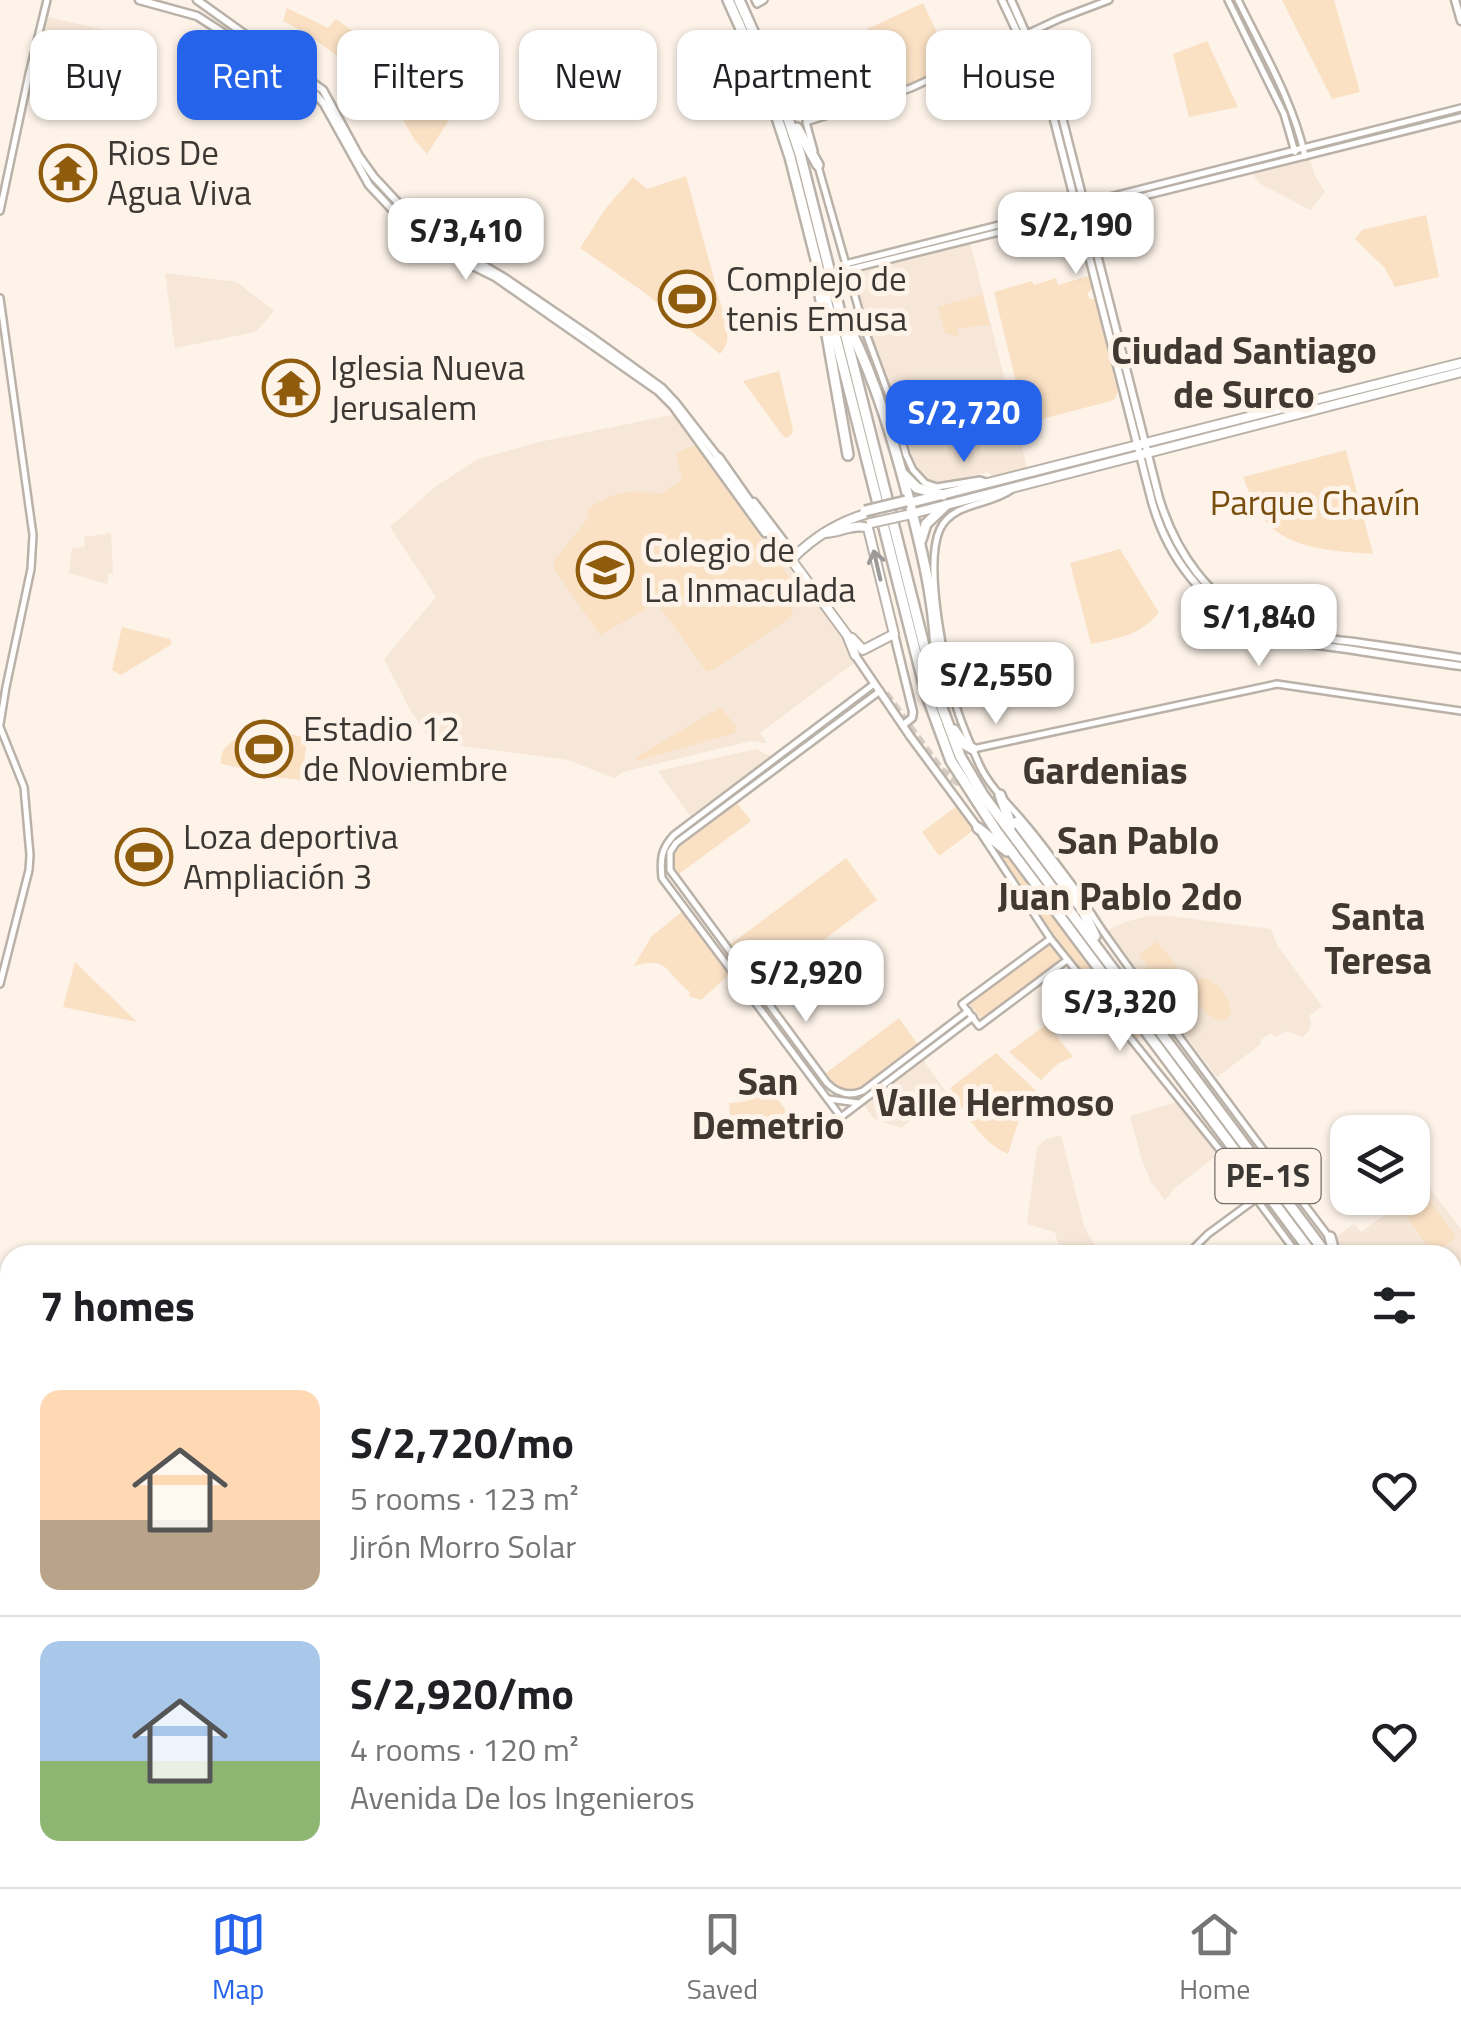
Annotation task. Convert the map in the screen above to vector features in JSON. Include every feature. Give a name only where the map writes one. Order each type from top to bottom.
[{"type":"highway","name":"PE-1S","points":[[728,0],[778,119],[805,209],[931,709],[943,742],[964,782],[1306,1245]]},
{"type":"highway","name":"PE-1S","points":[[739,0],[752,30]]},
{"type":"highway","name":"PE-1S","points":[[789,120],[810,189],[935,689],[960,756],[1020,854],[1098,948],[1323,1245]]},
{"type":"highway","points":[[793,120],[818,164]]},
{"type":"highway","points":[[814,248],[848,455]]},
{"type":"highway","points":[[846,267],[838,302],[864,356],[921,542],[930,588],[935,689]]},
{"type":"highway","points":[[897,457],[902,441]]},
{"type":"highway","points":[[718,458],[782,548]]},
{"type":"highway","points":[[902,471],[917,488],[945,500],[926,524],[921,542]]},
{"type":"highway","points":[[865,517],[908,506]]},
{"type":"highway","points":[[946,719],[964,744],[973,749]]},
{"type":"highway","points":[[1000,795],[1020,854]]},
{"type":"highway","points":[[1017,822],[1082,908],[1098,948]]},
{"type":"highway","points":[[978,828],[1020,854]]},
{"type":"highway","points":[[1330,1237],[1330,1245]]},
{"type":"main road","points":[[139,0],[196,16],[312,88],[369,185],[407,227],[428,244],[495,278],[658,391],[780,552],[794,559]]},
{"type":"main road","points":[[196,0],[316,83],[374,177],[414,220],[505,278],[650,379],[676,402],[848,636],[863,650],[894,634]]},
{"type":"main road","points":[[1002,0],[1020,30]]},
{"type":"main road","points":[[1011,0],[1021,30]]},
{"type":"main road","points":[[1455,0],[1461,21]]},
{"type":"main road","points":[[1063,120],[1156,515],[1173,554],[1199,588],[1259,630],[1296,642],[1461,666]]},
{"type":"main road","points":[[908,506],[1014,488],[1461,364]]},
{"type":"main road","points":[[945,500],[990,484],[1461,372]]},
{"type":"main road","points":[[1143,450],[1167,525],[1182,552],[1218,595],[1252,618],[1298,634],[1461,658]]},
{"type":"main road","points":[[794,559],[846,520],[865,517]]},
{"type":"main road","points":[[824,534],[852,528],[865,517]]},
{"type":"main road","points":[[865,517],[912,712],[912,718],[903,725]]},
{"type":"main road","points":[[848,636],[855,655],[880,692],[978,828]]},
{"type":"street","points":[[0,211],[47,0]]},
{"type":"street","points":[[756,2],[764,0]]},
{"type":"street","points":[[1036,30],[1109,0]]},
{"type":"street","points":[[1228,0],[1284,114],[1297,158]]},
{"type":"street","points":[[1238,0],[1283,90],[1305,156]]},
{"type":"street","points":[[926,81],[806,122],[864,328],[913,470],[926,483],[941,487],[980,480],[990,484]]},
{"type":"street","points":[[1081,208],[1461,108]]},
{"type":"street","points":[[846,267],[1461,117]]},
{"type":"street","points":[[0,298],[33,535],[26,598],[3,684],[0,726],[24,787],[29,870],[0,984]]},
{"type":"street","points":[[1014,488],[950,516],[936,546],[936,593],[945,653],[958,712],[980,766],[1064,874],[1336,1245]]},
{"type":"street","points":[[875,683],[674,835],[663,850],[662,878],[841,1117],[973,1018]]},
{"type":"street","points":[[973,749],[1278,684],[1461,710]]},
{"type":"street","points":[[866,690],[872,698]]},
{"type":"street","points":[[880,692],[676,843],[670,852],[670,870],[827,1083],[838,1092],[851,1094],[862,1090],[968,1011]]},
{"type":"street","points":[[978,828],[1050,938],[1291,1245]]},
{"type":"street","points":[[1050,938],[962,1004],[979,1026],[1067,960]]},
{"type":"street","points":[[826,1098],[859,1103]]},
{"type":"street","points":[[1197,1245],[1256,1198]]},
{"type":"shaded area","points":[[48,17],[104,30],[45,30]]},
{"type":"shaded area","points":[[1310,159],[1325,192],[1310,210],[1259,183],[1252,173]]},
{"type":"shaded area","points":[[970,242],[1028,471],[992,477],[988,472],[930,482],[917,467],[852,273]]},
{"type":"shaded area","points":[[165,273],[237,282],[274,311],[256,332],[175,348]]},
{"type":"shaded area","name":"Colegio de La Inmaculada","points":[[677,414],[847,643],[846,651],[854,663],[760,733],[767,743],[751,741],[623,772],[614,778],[568,760],[432,742],[384,659],[436,597],[390,527],[435,487],[478,459]]},
{"type":"shaded area","points":[[111,533],[113,574],[109,573],[107,584],[69,573],[72,548],[85,547],[84,537]]},
{"type":"shaded area","points":[[756,749],[772,757],[690,816],[658,771]]},
{"type":"shaded area","points":[[1148,916],[1271,929],[1277,945],[1322,1006],[1309,1016],[1309,1031],[1303,1037],[1287,1031],[1275,1037],[1271,1033],[1217,1077],[1106,931]]},
{"type":"shaded area","points":[[923,1060],[948,1094],[901,1128],[873,1118],[863,1103]]},
{"type":"shaded area","points":[[1177,1102],[1217,1155],[1165,1200],[1151,1182],[1130,1116]]},
{"type":"shaded area","points":[[1061,1135],[1084,1226],[1094,1245],[1058,1245],[1055,1232],[1027,1224],[1037,1148],[1045,1140]]},
{"type":"shaded area","points":[[1430,1189],[1461,1229],[1461,1245],[1340,1245],[1335,1238],[1354,1224],[1361,1232],[1384,1215],[1430,1215]]},
{"type":"green space","points":[[1282,0],[1334,0],[1360,92],[1332,99]]},
{"type":"green space","points":[[923,3],[936,30],[926,30],[926,77],[906,85],[906,30],[865,30]]},
{"type":"green space","points":[[287,8],[328,28],[336,19],[351,30],[337,30],[337,56],[317,41],[317,30],[300,30],[283,21]]},
{"type":"green space","points":[[1207,41],[1238,107],[1189,117],[1173,54]]},
{"type":"green space","points":[[403,120],[449,120],[427,154]]},
{"type":"green space","points":[[686,176],[726,324],[727,342],[720,354],[641,290],[580,248],[606,208],[633,177],[647,189]]},
{"type":"green space","points":[[1426,215],[1439,277],[1395,287],[1384,267],[1355,239],[1362,230]]},
{"type":"green space","points":[[1089,276],[1092,289],[1087,294],[1095,299],[1118,392],[1114,400],[1035,421],[1023,411],[994,292],[1032,281],[1034,285],[1056,278],[1058,285]]},
{"type":"green space","points":[[982,294],[990,326],[956,327],[959,337],[945,333],[938,307]]},
{"type":"green space","points":[[779,371],[793,429],[787,438],[743,381]]},
{"type":"green space","points":[[695,445],[788,575],[796,597],[791,617],[707,672],[657,603],[600,635],[554,569],[554,560],[584,524],[587,510],[622,493],[660,494],[682,480],[676,453]]},
{"type":"green space","name":"Parque Chavín","points":[[1346,450],[1373,554],[1305,545],[1269,525],[1243,477]]},
{"type":"green space","points":[[1120,549],[1159,613],[1136,632],[1091,644],[1070,563]]},
{"type":"green space","points":[[122,627],[170,639],[172,644],[121,675],[112,670]]},
{"type":"green space","points":[[721,707],[736,727],[735,733],[638,761],[636,757]]},
{"type":"green space","name":"Estadio 12 de Noviembre","points":[[249,725],[307,738],[302,780],[263,776],[221,764],[223,751]]},
{"type":"green space","points":[[737,803],[751,821],[679,874],[673,860],[679,846]]},
{"type":"green space","points":[[957,806],[975,829],[939,856],[922,832]]},
{"type":"green space","points":[[993,845],[1012,861],[1140,1037],[1137,1040],[1062,947]]},
{"type":"green space","points":[[846,858],[877,900],[762,986],[731,944]]},
{"type":"green space","points":[[684,910],[731,973],[701,1000],[689,996],[690,992],[661,964],[634,966],[651,937]]},
{"type":"green space","points":[[1157,941],[1180,971],[1156,993],[1140,971],[1147,966],[1139,955]]},
{"type":"green space","points":[[1049,944],[1062,961],[982,1020],[969,1003]]},
{"type":"green space","points":[[75,962],[137,1022],[63,1007]]},
{"type":"green space","points":[[1202,978],[1218,986],[1228,1001],[1231,1013],[1226,1020],[1213,1017],[1199,1004],[1193,985]]},
{"type":"green space","points":[[899,1018],[918,1045],[859,1088],[841,1090],[832,1083],[826,1073]]},
{"type":"green space","points":[[1047,1024],[1073,1057],[1059,1063],[1041,1080],[1009,1052]]},
{"type":"green space","points":[[996,1053],[1047,1101],[1019,1120],[1008,1154],[981,1134],[950,1088]]},
{"type":"green space","points":[[767,1085],[788,1113],[766,1117],[730,1115],[729,1103],[751,1100]]},
{"type":"green space","points":[[1430,1201],[1456,1237],[1446,1245],[1427,1245],[1405,1215],[1430,1215]]},
{"type":"tunnel","points":[[885,694],[941,771],[970,789]]},
{"type":"place","name":"Rios De Agua Viva","points":[[68,173]]},
{"type":"place","name":"Complejo de tenis Emusa","points":[[687,299]]},
{"type":"place","name":"Iglesia Nueva Jerusalem","points":[[291,388]]},
{"type":"place","name":"Colegio de La Inmaculada","points":[[605,570]]},
{"type":"place","name":"Estadio 12 de Noviembre","points":[[264,749]]},
{"type":"place","name":"Loza deportiva Ampliación 3","points":[[144,857]]},
{"type":"district","name":"Ciudad Santiago de Surco","points":[[1244,373]]},
{"type":"district","name":"Gardenias","points":[[1105,771]]},
{"type":"district","name":"San Pablo","points":[[1138,841]]},
{"type":"district","name":"Juan Pablo 2do","points":[[1120,897]]},
{"type":"district","name":"Santa Teresa","points":[[1378,939]]},
{"type":"district","name":"Valle Hermoso","points":[[995,1103]]},
{"type":"district","name":"San Demetrio","points":[[768,1104]]}]
